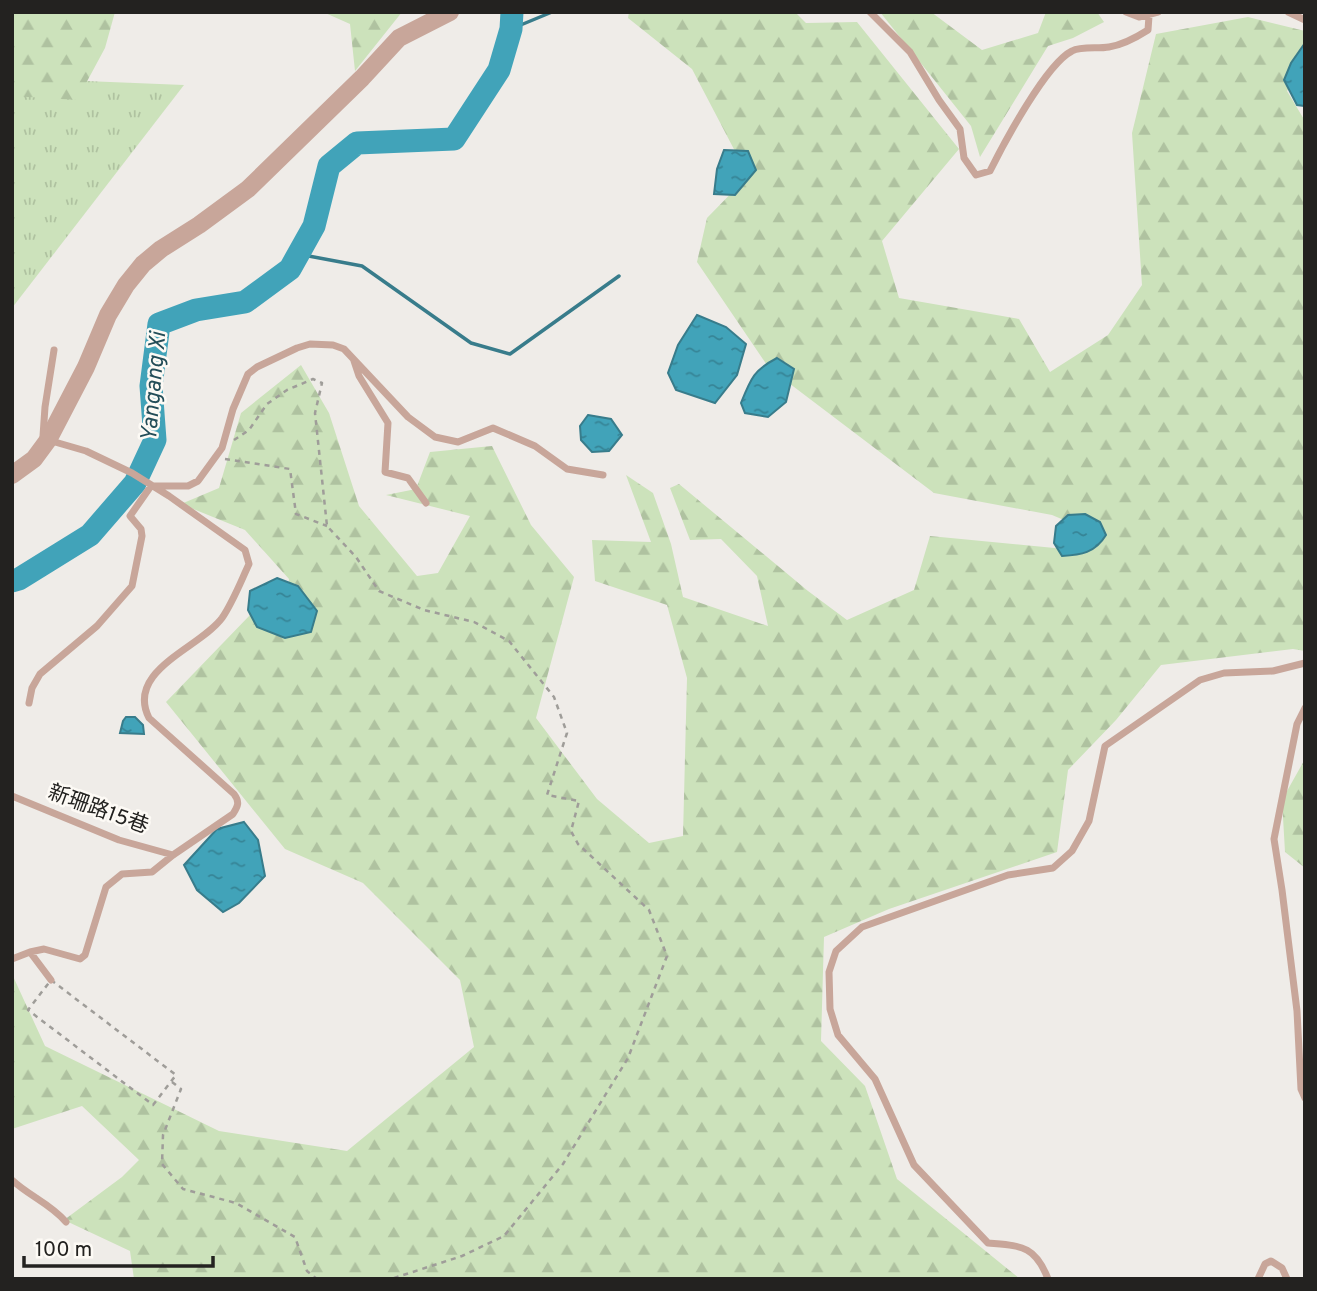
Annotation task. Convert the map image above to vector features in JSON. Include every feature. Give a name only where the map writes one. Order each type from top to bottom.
[{"type":"street","points":[[12,475],[34,458],[45,444],[86,367],[108,315],[125,285],[144,264],[161,249],[248,189],[400,38],[434,17],[450,12]]},
{"type":"lane","points":[[870,12],[910,52],[960,129],[964,158],[976,175],[990,171],[1007,136],[1052,68],[1072,50],[1111,47],[1139,36],[1148,30],[1149,16]]},
{"type":"lane","points":[[1126,12],[1139,17],[1158,12]]},
{"type":"lane","points":[[1288,12],[1305,20]]},
{"type":"lane","points":[[54,350],[45,407],[45,444],[86,451],[132,472],[149,484],[188,486],[198,481],[222,448],[233,409],[248,374],[257,367],[310,344],[333,345],[344,349],[408,417],[435,437],[457,442],[494,428],[535,446],[567,469],[603,475]]},
{"type":"lane","points":[[353,358],[359,376],[388,424],[385,472],[408,478],[426,503]]},
{"type":"lane","points":[[29,703],[32,688],[40,674],[97,626],[132,586],[142,536],[141,529],[130,516],[149,484]]},
{"type":"lane","name":"新珊路15巷","points":[[12,959],[44,949],[80,959],[85,955],[106,887],[111,880],[122,874],[152,872],[233,814],[238,806],[238,799],[149,718],[143,706],[144,696],[152,678],[167,661],[207,635],[223,617],[249,564],[246,550],[149,484]]},
{"type":"lane","points":[[1048,1279],[1042,1263],[1033,1252],[1018,1246],[988,1243],[914,1166],[876,1079],[838,1035],[830,1009],[829,972],[836,951],[862,927],[1009,876],[1053,868],[1072,851],[1088,821],[1105,746],[1200,680],[1224,673],[1273,671],[1305,663]]},
{"type":"lane","points":[[1305,708],[1297,724],[1274,839],[1297,1011],[1301,1089],[1305,1098]]},
{"type":"lane","name":"新珊路15巷","points":[[12,796],[119,839],[173,855]]},
{"type":"lane","points":[[30,952],[51,980]]},
{"type":"lane","points":[[12,1180],[25,1192],[57,1211],[66,1222]]},
{"type":"lane","points":[[1258,1279],[1265,1264],[1271,1261],[1282,1268],[1287,1279]]},
{"type":"path","points":[[222,448],[249,430],[267,404],[287,390],[313,379],[322,383],[315,413],[327,526]]},
{"type":"path","points":[[216,457],[290,469],[296,514],[327,526],[356,557],[379,590],[424,610],[474,622],[509,641],[554,697],[567,733],[547,795],[579,801],[571,831],[578,844],[649,910],[667,956],[628,1058],[563,1164],[504,1236],[463,1256],[391,1279]]},
{"type":"path","points":[[51,980],[176,1075],[153,1105],[28,1010],[51,980]]},
{"type":"path","points":[[171,1081],[181,1089],[163,1135],[162,1164],[183,1189],[236,1203],[295,1237],[307,1271],[317,1279]]},
{"type":"green space","points":[[12,12],[115,12],[105,48],[77,100],[12,96]]},
{"type":"green space","points":[[323,12],[402,12],[355,71],[350,24]]},
{"type":"green space","points":[[629,12],[795,12],[806,23],[857,22],[959,149],[882,241],[899,298],[1019,319],[1050,372],[1108,335],[1142,285],[1132,133],[1156,34],[1248,17],[1305,31],[1305,64],[1287,91],[1305,121],[1305,651],[1293,649],[1161,665],[1116,720],[1068,770],[1057,852],[889,909],[824,937],[821,1041],[865,1086],[897,1179],[1020,1279],[134,1279],[130,1251],[64,1220],[122,1177],[139,1160],[82,1106],[12,1129],[12,974],[45,1046],[219,1131],[347,1151],[474,1047],[460,980],[363,883],[285,849],[166,702],[251,614],[285,614],[289,579],[245,530],[181,504],[219,488],[241,413],[301,365],[329,413],[359,506],[417,576],[438,573],[470,516],[386,495],[416,489],[430,452],[492,446],[531,525],[574,577],[536,718],[597,799],[649,843],[683,836],[687,678],[667,605],[595,581],[592,540],[651,542],[626,475],[653,493],[671,544],[683,597],[768,626],[757,576],[721,539],[690,540],[670,488],[679,484],[847,620],[914,590],[930,536],[1075,550],[1090,531],[1052,515],[934,493],[769,368],[697,262],[707,218],[748,176],[692,69],[628,18]]},
{"type":"green space","points":[[880,12],[931,12],[982,50],[1038,33],[1046,12],[1097,12],[1104,22],[1073,38],[1048,46],[980,157],[971,126]]},
{"type":"green space","points":[[12,78],[184,85],[12,308]]},
{"type":"green space","points":[[1305,759],[1305,868],[1285,852],[1282,800]]},
{"type":"water","points":[[1305,43],[1305,106],[1297,105],[1284,80],[1291,63]]},
{"type":"water","points":[[724,150],[748,151],[756,170],[735,195],[714,194],[717,169]]},
{"type":"water","points":[[697,315],[726,327],[746,344],[737,375],[715,403],[676,390],[668,373],[678,345]]},
{"type":"water","points":[[777,358],[794,369],[786,402],[768,417],[745,413],[741,403],[751,381],[758,371]]},
{"type":"water","points":[[588,415],[611,419],[622,435],[609,451],[592,452],[581,440],[580,426]]},
{"type":"water","points":[[1085,514],[1100,522],[1106,535],[1097,546],[1087,552],[1062,556],[1054,543],[1056,526],[1068,515]]},
{"type":"water","points":[[277,578],[298,586],[317,611],[311,632],[285,638],[257,627],[248,610],[250,591]]},
{"type":"water","points":[[126,717],[135,717],[143,725],[144,734],[120,733]]},
{"type":"water","points":[[244,822],[258,840],[265,876],[239,903],[223,912],[197,890],[184,865],[217,829]]},
{"type":"waterway","name":"Yangang Xi","points":[[12,581],[90,535],[135,483],[155,440],[151,386],[159,324],[196,310],[245,302],[290,269],[314,226],[329,166],[357,143],[454,139],[499,70],[511,29],[512,12]]},
{"type":"waterway","points":[[511,29],[552,12]]},
{"type":"waterway","points":[[298,254],[362,266],[471,343],[510,354],[619,276]]}]
